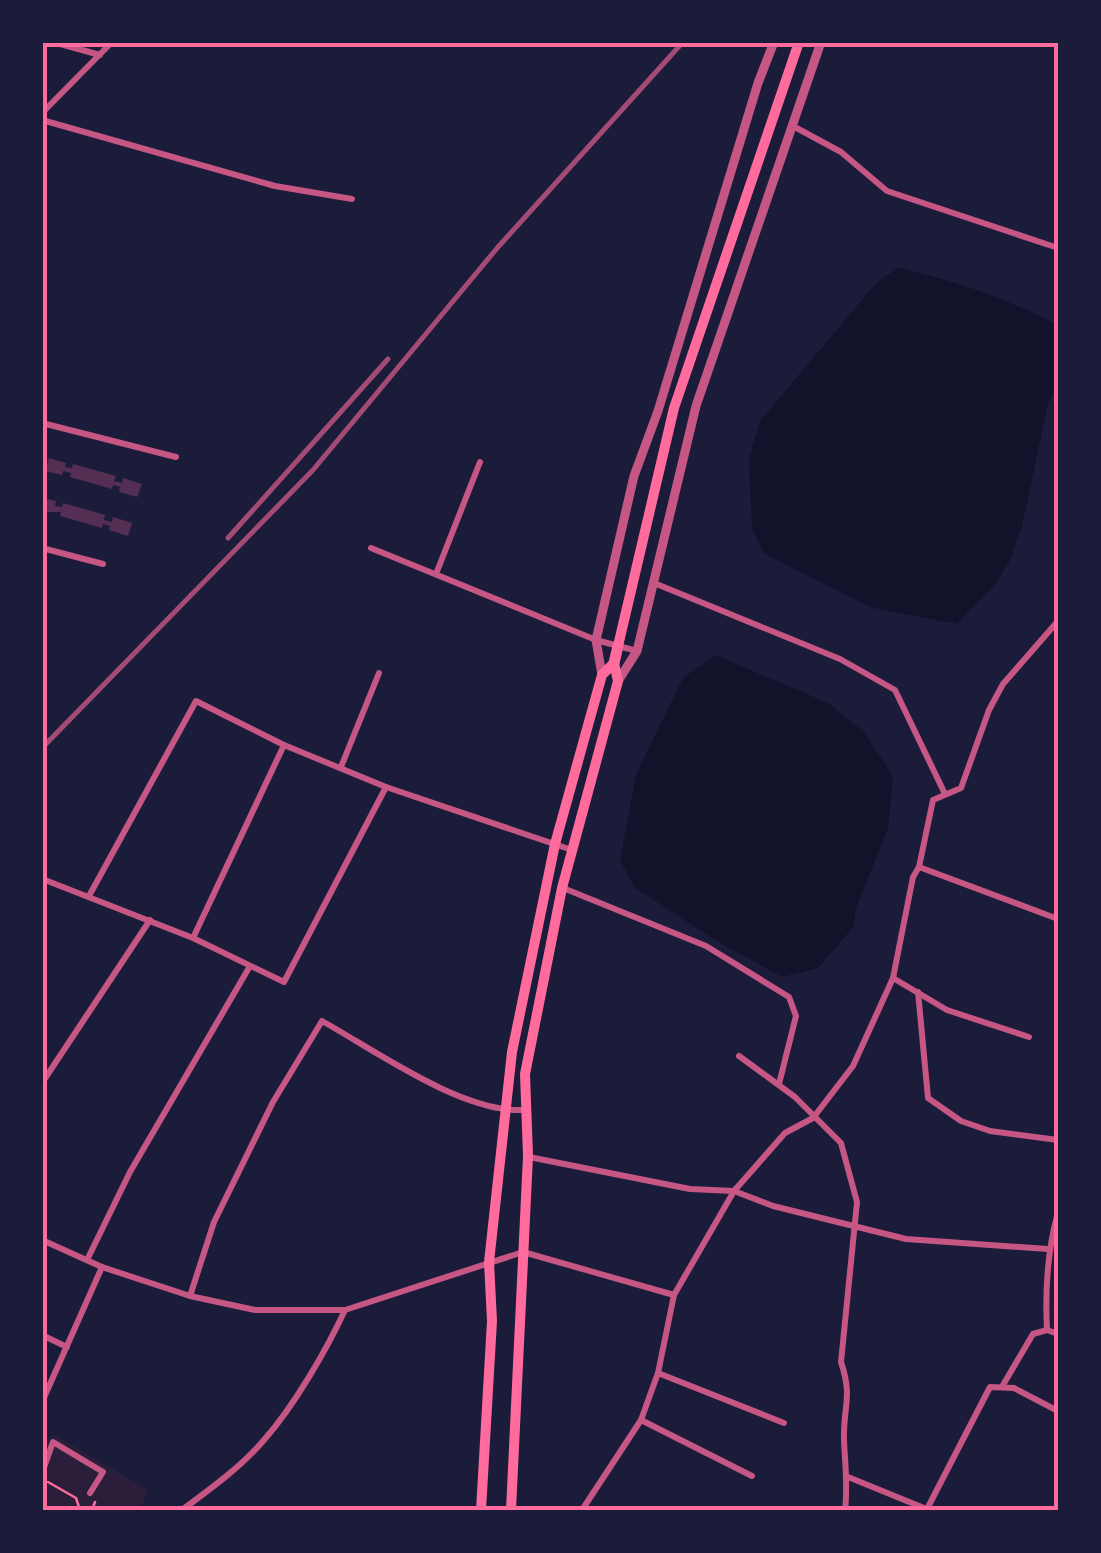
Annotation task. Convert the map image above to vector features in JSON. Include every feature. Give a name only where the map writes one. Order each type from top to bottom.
[{"type":"highway","points":[[614,663],[618,646]]},
{"type":"main road","points":[[618,646],[674,408],[800,42]]},
{"type":"main road","points":[[481,1510],[492,1320],[489,1262],[512,1052],[555,844],[602,675],[614,663]]},
{"type":"main road","points":[[511,1510],[528,1156],[525,1074],[562,888],[618,681],[614,663]]},
{"type":"street","points":[[54,42],[100,55]]},
{"type":"street","points":[[112,42],[42,116],[275,186],[352,199]]},
{"type":"street","points":[[602,675],[596,640],[634,476],[774,42]]},
{"type":"street","points":[[618,681],[637,652],[696,406],[820,42]]},
{"type":"street","points":[[790,126],[841,152],[887,191],[1058,248]]},
{"type":"street","points":[[42,423],[176,457]]},
{"type":"street","points":[[436,574],[480,462]]},
{"type":"street","points":[[42,548],[103,564]]},
{"type":"street","points":[[371,548],[596,640],[637,652]]},
{"type":"street","points":[[654,583],[840,659],[895,690],[946,794]]},
{"type":"street","points":[[582,1510],[642,1420],[658,1373],[674,1294],[734,1192],[785,1133],[813,1118],[853,1066],[893,978],[933,800],[961,788],[989,710],[1003,684],[1058,621]]},
{"type":"street","points":[[342,767],[378,673]]},
{"type":"street","points":[[90,896],[196,700],[284,745],[386,787],[572,850]]},
{"type":"street","points":[[193,938],[284,745]]},
{"type":"street","points":[[42,884],[45,880],[150,920],[284,982],[386,787]]},
{"type":"street","points":[[919,867],[1058,919]]},
{"type":"street","points":[[562,888],[706,946],[789,996],[796,1016],[779,1085]]},
{"type":"street","points":[[42,1083],[150,920]]},
{"type":"street","points":[[87,1260],[130,1172],[250,966]]},
{"type":"street","points":[[893,978],[947,1010],[1029,1038]]},
{"type":"street","points":[[918,992],[928,1098],[961,1121],[990,1131],[1058,1140]]},
{"type":"street","points":[[190,1296],[214,1222],[273,1102],[322,1020],[460,1098],[504,1111],[524,1110]]},
{"type":"street","points":[[739,1056],[779,1085],[841,1143],[856,1202],[841,1362],[849,1386],[844,1436],[845,1510]]},
{"type":"street","points":[[528,1156],[690,1188],[734,1192],[773,1206],[906,1239],[1048,1249]]},
{"type":"street","points":[[1047,1330],[1051,1265],[1048,1249],[1058,1212]]},
{"type":"street","points":[[42,1240],[102,1267],[190,1296],[255,1310],[346,1310],[523,1252],[674,1294]]},
{"type":"street","points":[[43,1401],[102,1267]]},
{"type":"street","points":[[182,1510],[228,1476],[265,1439],[329,1344],[346,1310]]},
{"type":"street","points":[[1003,1385],[1034,1334],[1047,1330],[1058,1334]]},
{"type":"street","points":[[42,1335],[67,1346]]},
{"type":"street","points":[[658,1373],[784,1423]]},
{"type":"street","points":[[847,1477],[928,1510],[990,1386],[1003,1385],[1058,1411]]},
{"type":"street","points":[[642,1420],[752,1476]]},
{"type":"street","points":[[42,1476],[53,1442],[103,1472],[90,1494]]},
{"type":"path","points":[[42,1476],[76,1498],[80,1510]]},
{"type":"shaded area","points":[[899,268],[981,291],[1058,326],[1058,378],[1048,404],[1022,526],[997,582],[957,624],[869,607],[764,553],[752,529],[749,459],[760,421],[878,281]]},
{"type":"shaded area","points":[[715,655],[828,703],[863,731],[893,776],[888,828],[856,908],[854,926],[818,968],[782,977],[635,888],[620,860],[636,775],[683,678]]},
{"type":"shaded area","points":[[53,1434],[149,1490],[139,1510],[43,1510],[43,1452]]},
{"type":"building","points":[[49,458],[66,463],[65,467],[72,468],[73,464],[116,476],[114,481],[122,483],[123,478],[142,484],[137,497],[119,492],[120,487],[113,485],[112,489],[70,477],[71,473],[45,471]]},
{"type":"building","points":[[42,498],[56,501],[55,506],[62,507],[63,503],[105,515],[104,520],[112,522],[113,517],[132,523],[128,536],[109,530],[110,526],[103,524],[102,528],[60,516],[61,512],[42,512]]},
{"type":"railway","points":[[42,748],[313,470],[498,247],[683,42]]},
{"type":"railway","points":[[228,538],[388,359]]}]
